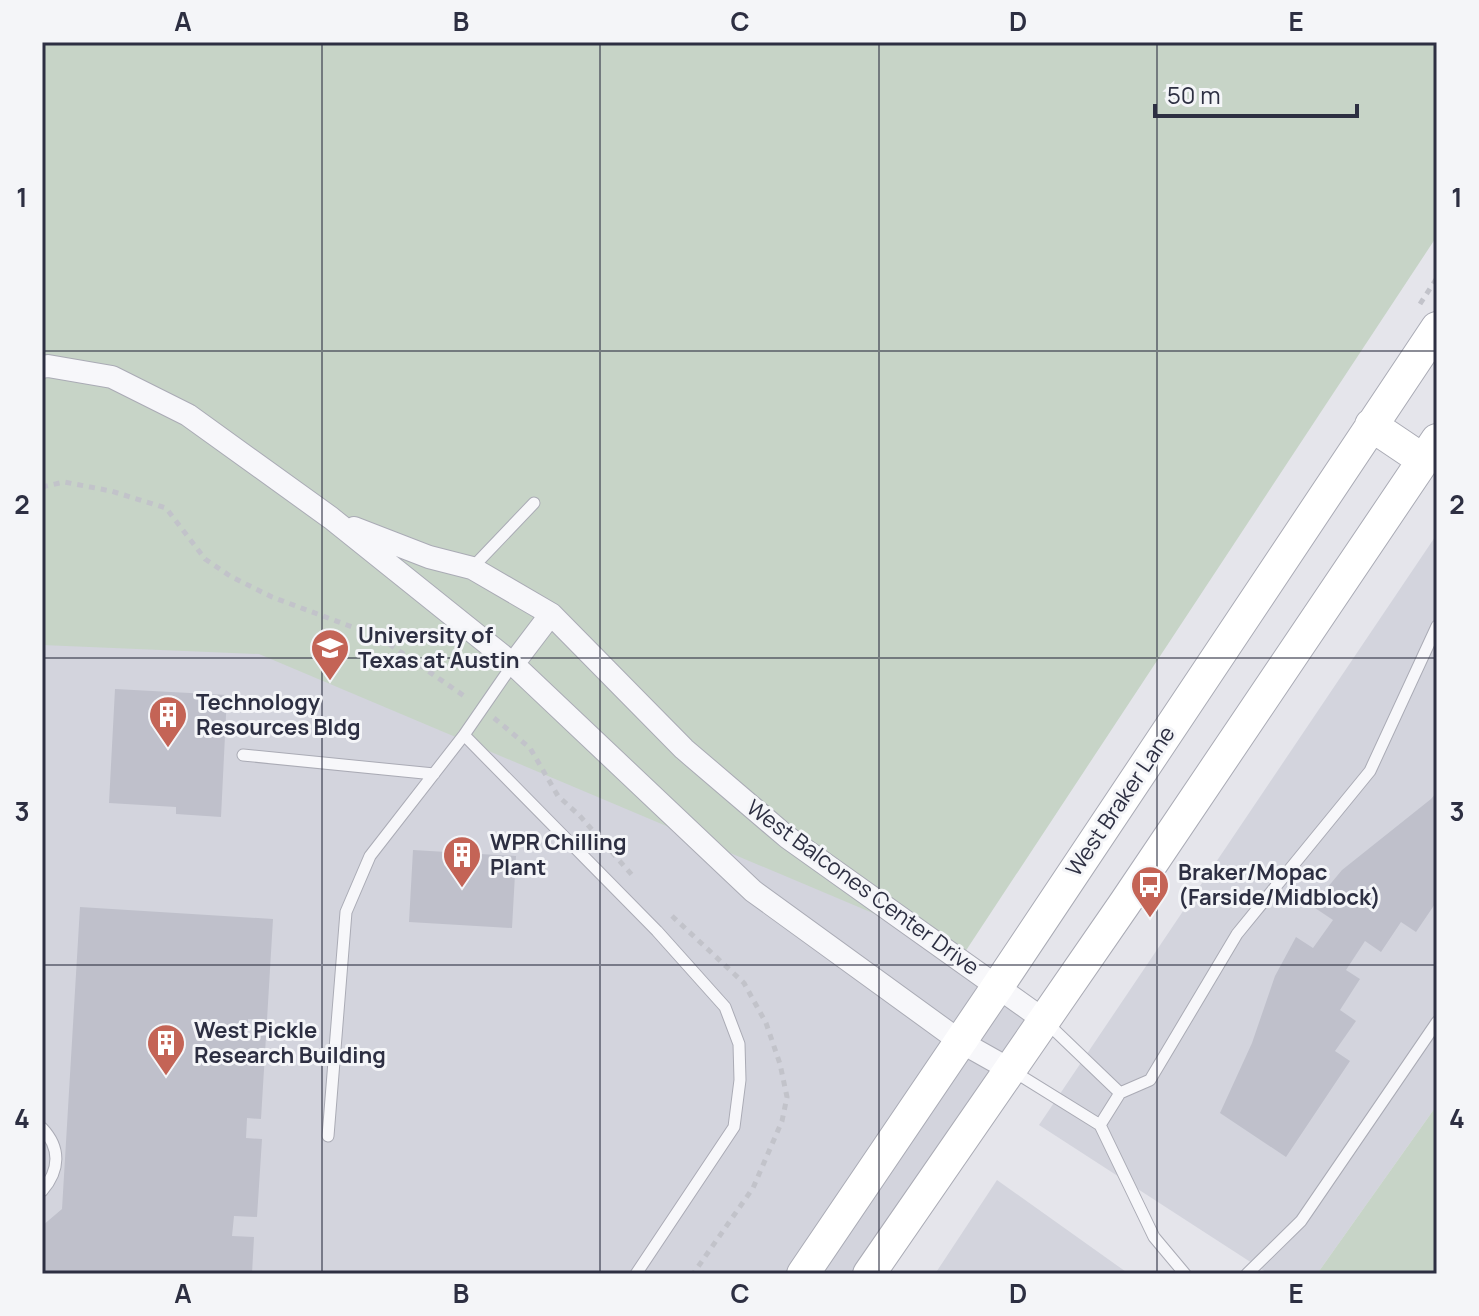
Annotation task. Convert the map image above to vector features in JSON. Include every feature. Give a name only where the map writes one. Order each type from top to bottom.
[{"type":"main road","name":"West Braker Lane","points":[[806,1271],[1371,425],[1427,318]]},
{"type":"main road","points":[[869,1274],[1432,458],[1371,425]]},
{"type":"street","name":"West Balcones Center Drive","points":[[42,367],[112,377],[188,415],[331,518],[513,664],[753,891],[961,1042],[1009,1069]]},
{"type":"street","name":"West Balcones Center Drive","points":[[331,518],[429,557],[472,568],[551,614],[684,749],[787,837],[1044,1020]]},
{"type":"street","points":[[513,664],[551,614]]},
{"type":"lane","points":[[472,568],[534,503]]},
{"type":"lane","points":[[1100,1125],[1120,1093],[1150,1080],[1237,934],[1370,771],[1437,626]]},
{"type":"lane","points":[[328,1136],[346,912],[370,856],[464,735],[513,664]]},
{"type":"lane","points":[[464,735],[657,931],[725,1007],[739,1044],[740,1080],[734,1127],[636,1274]]},
{"type":"lane","points":[[243,755],[434,774]]},
{"type":"lane","points":[[1044,1020],[1120,1093]]},
{"type":"lane","points":[[1247,1274],[1301,1221],[1437,1022]]},
{"type":"lane","points":[[1009,1069],[1100,1125],[1154,1237],[1185,1274]]},
{"type":"lane","points":[[42,1128],[56,1148],[53,1177],[42,1191]]},
{"type":"path","points":[[1427,318],[1437,278]]},
{"type":"path","points":[[42,487],[64,482],[111,491],[166,508],[205,559],[230,576],[272,597],[379,637],[482,709],[530,748],[558,796],[635,878]]},
{"type":"path","points":[[666,911],[744,983],[766,1023],[787,1097],[782,1121],[753,1188],[693,1274]]},
{"type":"shaded area","name":"University of Texas at Austin","points":[[42,367],[551,614],[1044,1020],[869,1274],[42,1274]]},
{"type":"shaded area","points":[[1437,534],[1437,1105],[1317,1274],[1269,1274],[1039,1125]]},
{"type":"shaded area","points":[[997,1180],[1129,1274],[935,1274]]},
{"type":"green space","points":[[42,42],[1437,42],[1437,236],[965,952],[259,654],[42,645]]},
{"type":"green space","points":[[1437,1105],[1437,1274],[1317,1274]]},
{"type":"building","name":"Technology Resources Bldg","points":[[115,689],[227,695],[221,817],[176,814],[176,807],[109,803]]},
{"type":"building","points":[[1437,792],[1437,901],[1416,932],[1401,922],[1381,952],[1365,941],[1346,970],[1360,979],[1340,1010],[1356,1021],[1335,1051],[1350,1061],[1286,1157],[1220,1113],[1252,1043],[1275,976],[1296,937],[1313,948],[1333,920],[1312,906],[1342,870]]},
{"type":"building","name":"WPR Chilling Plant","points":[[413,850],[516,856],[512,928],[409,922]]},
{"type":"building","name":"West Pickle Research Building","points":[[80,907],[273,919],[267,1020],[248,1019],[247,1035],[266,1036],[261,1119],[247,1118],[246,1138],[262,1139],[257,1217],[234,1216],[232,1236],[254,1237],[252,1274],[42,1274],[42,1226],[62,1209]]},
{"type":"place","name":"University of Texas at Austin","points":[[330,682]]},
{"type":"place","name":"Technology Resources Bldg","points":[[168,749]]},
{"type":"place","name":"WPR Chilling Plant","points":[[462,889]]},
{"type":"place","name":"Braker/Mopac (Farside/Midblock)","points":[[1150,919]]},
{"type":"place","name":"West Pickle Research Building","points":[[166,1077]]}]
